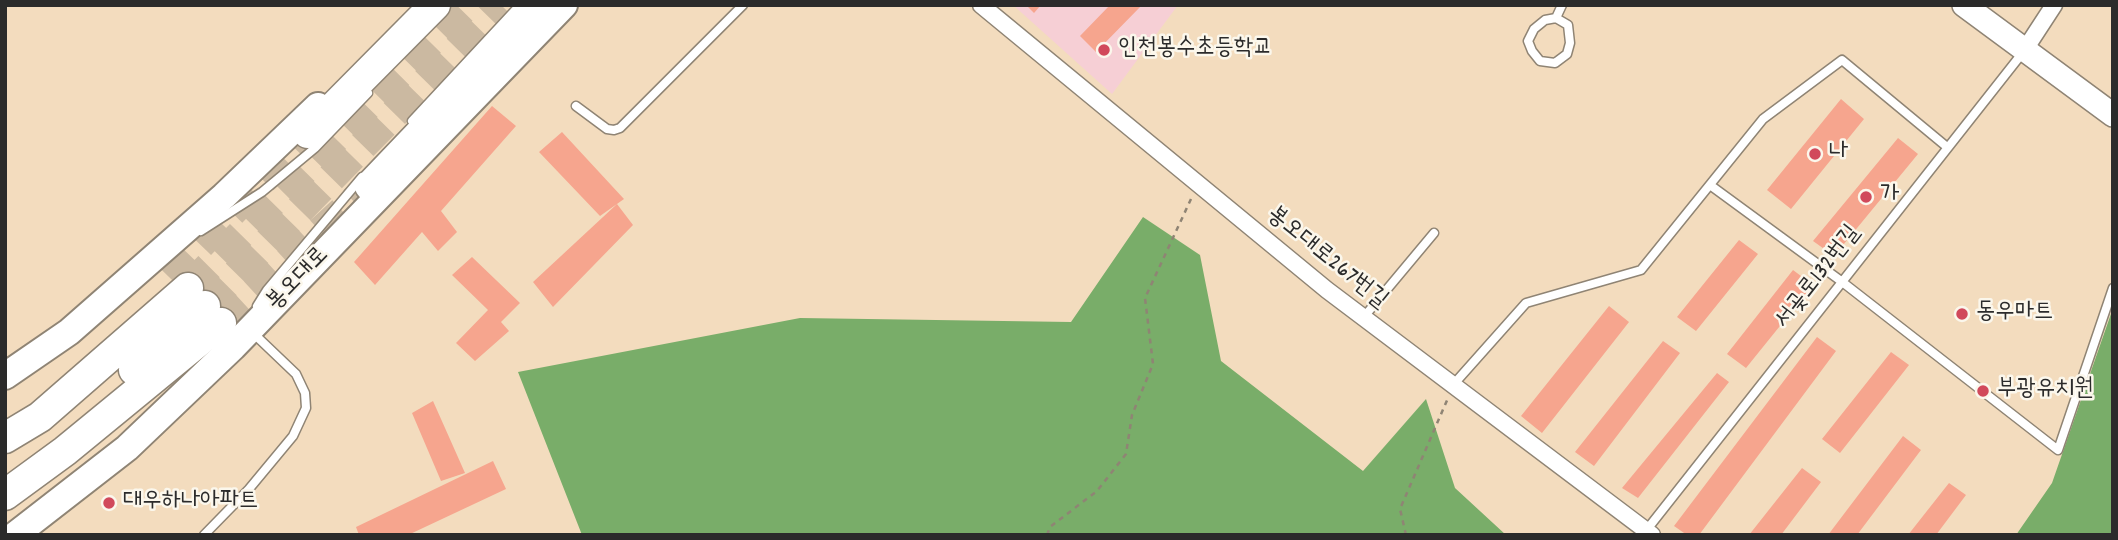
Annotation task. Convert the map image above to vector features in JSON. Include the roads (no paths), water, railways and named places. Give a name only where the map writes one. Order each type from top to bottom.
[{"type":"highway","points":[[308,133],[435,5]]},
{"type":"highway","points":[[370,178],[543,5]]},
{"type":"highway","points":[[5,438],[203,304]]},
{"type":"highway","points":[[5,495],[65,451],[203,304]]},
{"type":"highway","name":"봉오대로","points":[[5,479],[63,434],[203,304]]},
{"type":"main road","name":"봉오대로","points":[[15,535],[127,448],[203,304],[224,196],[417,5]]},
{"type":"main road","name":"봉오대로","points":[[5,376],[69,332],[203,304],[564,5]]},
{"type":"main road","points":[[1964,5],[2113,115]]},
{"type":"street","name":"봉오대로267번길","points":[[981,5],[1363,318],[1647,533]]},
{"type":"street","points":[[2024,51],[2054,5]]},
{"type":"lane","points":[[403,131],[520,5]]},
{"type":"lane","points":[[576,106],[607,129],[620,128],[743,5]]},
{"type":"lane","points":[[1556,18],[1562,5]]},
{"type":"lane","points":[[1556,18],[1568,25],[1570,43],[1567,54],[1555,62],[1540,61],[1528,41],[1534,29],[1545,20],[1556,18]]},
{"type":"lane","name":"서곶로132번길","points":[[1647,533],[1841,281],[2024,51]]},
{"type":"lane","points":[[1452,386],[1526,303],[1641,270],[1763,118],[1842,60],[1947,147]]},
{"type":"lane","points":[[204,535],[284,447],[302,421],[306,408],[305,393],[296,374],[203,304],[193,237],[262,192],[315,148],[380,82]]},
{"type":"lane","points":[[203,304],[267,290],[370,178]]},
{"type":"lane","points":[[1710,185],[1841,281],[2058,450],[2113,288]]},
{"type":"lane","points":[[1363,318],[1434,233]]},
{"type":"tunnel","points":[[188,288],[467,5]]},
{"type":"tunnel","points":[[205,306],[501,5]]},
{"type":"tunnel","points":[[169,277],[308,133]]},
{"type":"tunnel","points":[[221,323],[370,186]]},
{"type":"place","name":"인천봉수초등학교","points":[[1104,50]]},
{"type":"place","name":"나","points":[[1815,154]]},
{"type":"place","name":"가","points":[[1866,197]]},
{"type":"place","name":"동우마트","points":[[1962,314]]},
{"type":"place","name":"부광유치원","points":[[1983,391]]},
{"type":"place","name":"대우하나아파트","points":[[109,503]]}]
